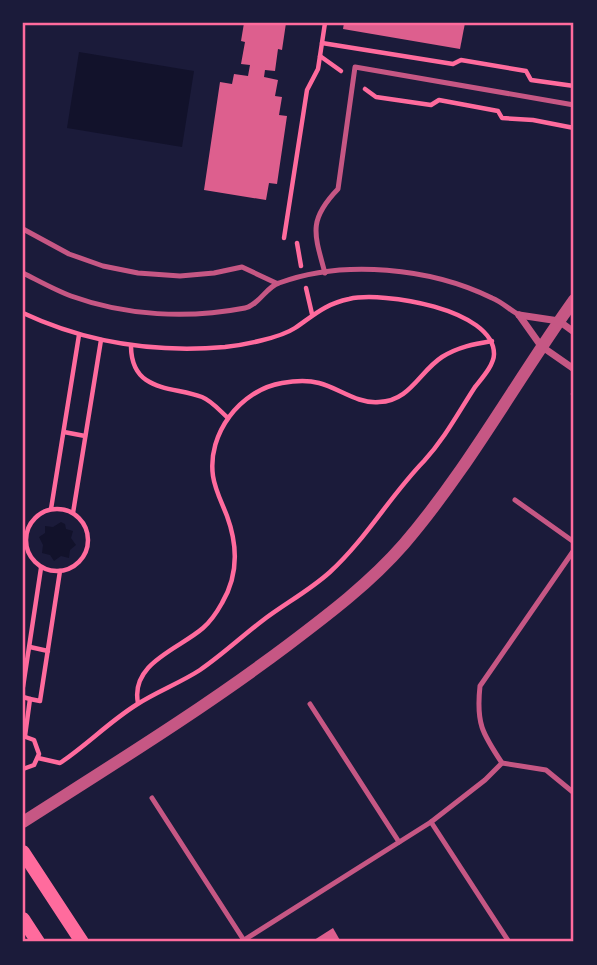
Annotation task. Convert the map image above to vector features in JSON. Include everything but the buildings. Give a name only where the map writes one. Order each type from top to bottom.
[{"type":"main road","points":[[23,852],[82,942]]},
{"type":"main road","points":[[23,919],[38,942]]},
{"type":"street","points":[[23,822],[247,676],[349,599],[402,546],[453,483],[541,346],[574,300]]},
{"type":"street","points":[[519,315],[559,321],[574,332]]},
{"type":"street","points":[[519,315],[541,346],[574,369]]},
{"type":"lane","points":[[325,273],[316,242],[316,218],[325,202],[338,188],[355,67],[574,105]]},
{"type":"lane","points":[[23,229],[69,254],[103,266],[138,273],[180,276],[242,267],[276,283]]},
{"type":"lane","points":[[23,273],[68,295],[95,304],[150,313],[179,314],[249,307],[276,283],[325,273],[393,270],[443,278],[494,298],[519,315]]},
{"type":"lane","points":[[516,500],[574,542]]},
{"type":"lane","points":[[574,550],[480,686],[477,714],[486,739],[502,763],[546,770],[574,793]]},
{"type":"lane","points":[[310,704],[399,842]]},
{"type":"lane","points":[[152,798],[245,941],[431,822],[485,780],[502,763]]},
{"type":"lane","points":[[431,822],[509,942]]},
{"type":"path","points":[[284,238],[307,90],[318,69],[325,23]]},
{"type":"path","points":[[321,43],[453,64],[461,60],[526,72],[531,80],[574,86]]},
{"type":"path","points":[[320,56],[376,97],[431,105],[439,100],[498,111],[502,118],[533,120],[574,128]]},
{"type":"path","points":[[23,313],[79,335],[131,347],[228,347],[293,329],[312,314],[343,301],[374,297],[445,309],[482,328],[493,341],[494,357],[458,418],[439,444],[393,495],[356,546],[308,591],[269,616],[200,670],[138,703],[60,763],[38,758]]},
{"type":"path","points":[[51,509],[79,335]]},
{"type":"path","points":[[73,513],[101,340]]},
{"type":"path","points":[[138,703],[137,686],[142,676],[162,655],[203,628],[217,612],[233,578],[236,558],[233,536],[213,477],[216,444],[228,418],[253,394],[282,383],[319,383],[366,401],[391,400],[412,387],[440,358],[469,344],[493,341]]},
{"type":"path","points":[[131,347],[132,358],[141,375],[166,390],[204,397],[228,418]]},
{"type":"path","points":[[64,432],[85,436]]},
{"type":"path","points":[[51,509],[63,509],[73,513],[84,524],[87,533],[86,551],[76,565],[60,572],[41,568],[29,553],[24,535],[33,520],[51,509]]},
{"type":"path","points":[[23,687],[41,568]]},
{"type":"path","points":[[23,697],[40,701],[60,572]]},
{"type":"path","points":[[30,647],[48,651]]},
{"type":"path","points":[[23,769],[34,765],[38,758],[37,744],[24,736],[30,699]]},
{"type":"shaded area","points":[[79,52],[194,71],[182,147],[67,128]]},
{"type":"shaded area","points":[[61,522],[66,529],[73,531],[71,538],[76,545],[70,550],[69,558],[61,556],[54,561],[50,555],[42,553],[43,545],[39,537],[45,533],[45,526],[53,527]]}]
